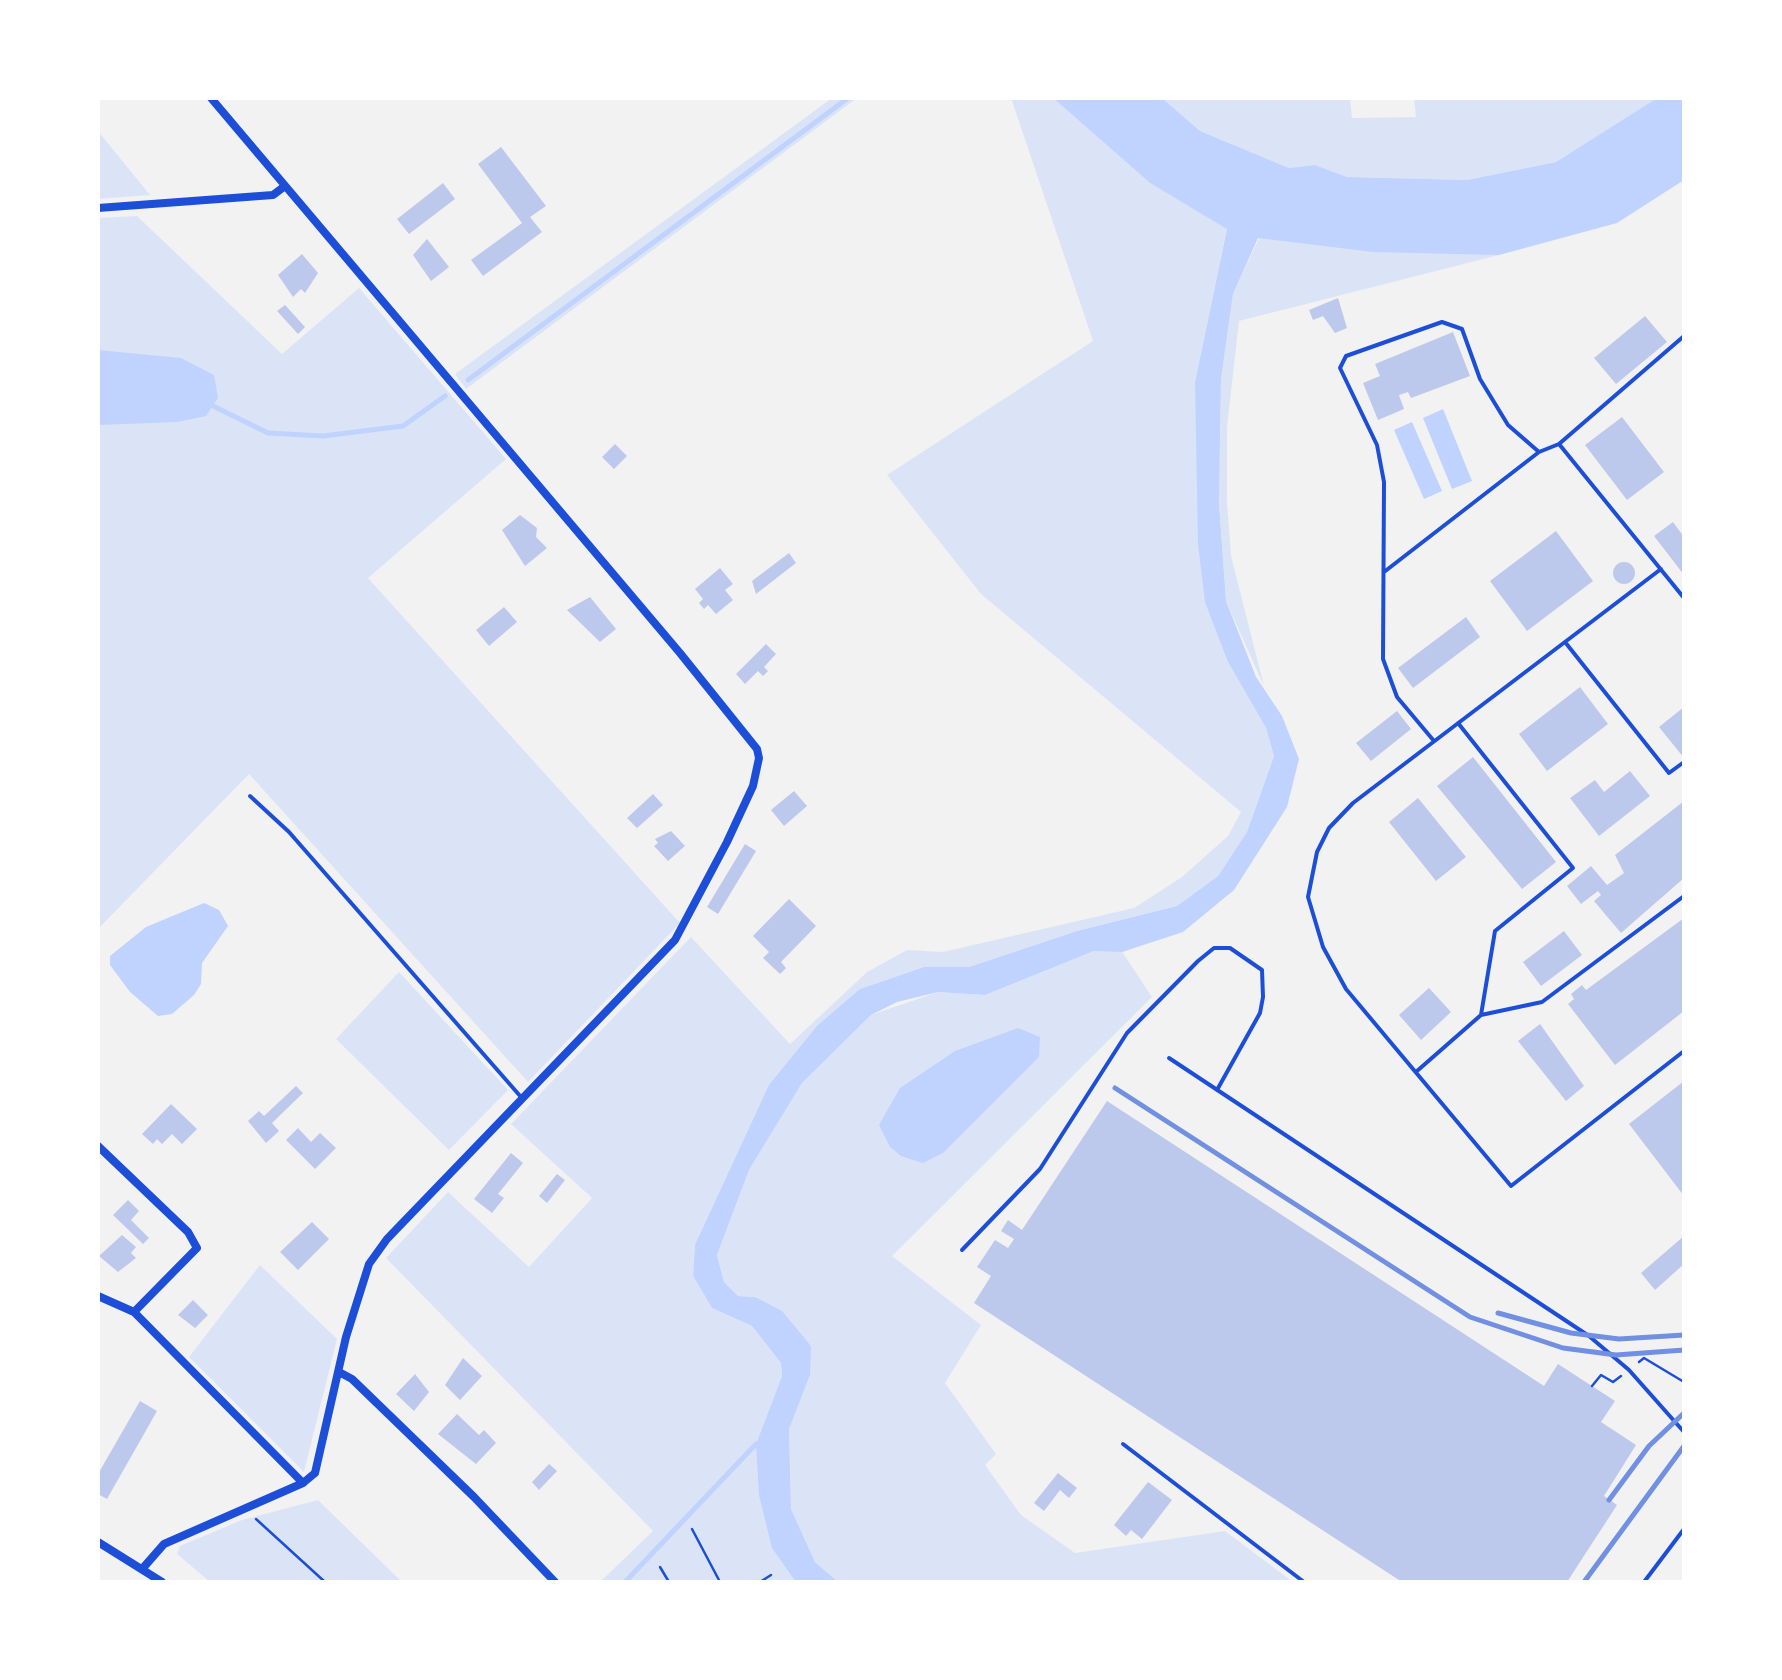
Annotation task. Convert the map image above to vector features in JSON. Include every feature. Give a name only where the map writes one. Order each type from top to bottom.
[{"type":"street","points":[[143,1568],[164,1544],[303,1483],[315,1473],[369,1264],[387,1239],[674,940],[753,786],[757,749],[211,98]]},
{"type":"street","points":[[98,208],[272,195],[284,186]]},
{"type":"street","points":[[98,1146],[188,1232],[197,1248],[134,1312]]},
{"type":"street","points":[[98,1296],[134,1312],[303,1483]]},
{"type":"street","points":[[338,1372],[352,1379],[474,1497],[555,1582]]},
{"type":"street","points":[[98,1542],[162,1582]]},
{"type":"lane","points":[[1434,741],[1397,697],[1384,658],[1384,482],[1376,445],[1340,368],[1346,356],[1442,322],[1462,329],[1480,378],[1508,425],[1538,452]]},
{"type":"lane","points":[[1384,572],[1538,452],[1559,444],[1684,336]]},
{"type":"lane","points":[[1559,444],[1684,598]]},
{"type":"lane","points":[[1661,569],[1352,803],[1329,828],[1317,852],[1308,897],[1323,946],[1346,989],[1511,1186],[1684,1052]]},
{"type":"lane","points":[[1565,642],[1669,773],[1684,762]]},
{"type":"lane","points":[[1458,723],[1572,868],[1494,931],[1481,1014]]},
{"type":"lane","points":[[250,796],[290,832],[522,1098]]},
{"type":"lane","points":[[1416,1071],[1481,1014],[1542,1002],[1684,896]]},
{"type":"lane","points":[[962,1250],[1040,1169],[1127,1033],[1198,960],[1214,948],[1230,948],[1262,970],[1263,996],[1260,1013],[1217,1090]]},
{"type":"lane","points":[[1169,1058],[1589,1336],[1628,1370],[1684,1432]]},
{"type":"lane","points":[[1124,1444],[1304,1582]]},
{"type":"lane","points":[[1644,1582],[1684,1529]]},
{"type":"path","points":[[247,1508],[325,1582]]},
{"type":"path","points":[[692,1530],[720,1582]]},
{"type":"path","points":[[660,1567],[669,1582]]},
{"type":"path","points":[[760,1582],[771,1575]]},
{"type":"shaded area","points":[[832,98],[857,98],[466,389],[455,374]]},
{"type":"shaded area","points":[[1011,98],[1053,98],[1150,183],[1227,228],[1195,382],[1228,662],[1266,728],[1274,756],[1247,832],[1218,876],[1177,906],[1077,931],[969,967],[924,967],[860,989],[695,1245],[693,1276],[712,1308],[752,1326],[781,1363],[782,1376],[756,1444],[796,1582],[600,1582],[653,1531],[386,1258],[448,1192],[529,1267],[592,1198],[511,1124],[691,937],[790,1044],[867,972],[907,950],[943,952],[1134,908],[1182,877],[1228,836],[1241,812],[981,594],[887,475],[1093,341]]},
{"type":"shaded area","points":[[1162,98],[1350,98],[1352,118],[1416,117],[1414,98],[1657,98],[1556,162],[1467,180],[1347,177],[1315,165],[1289,168],[1200,131]]},
{"type":"shaded area","points":[[98,131],[150,195],[98,199]]},
{"type":"shaded area","points":[[137,216],[282,354],[359,288],[506,459],[368,578],[680,923],[528,1082],[249,774],[98,929],[98,218]]},
{"type":"shaded area","points":[[1259,238],[1499,255],[1239,321],[1227,427],[1227,502],[1231,556],[1264,686],[1226,601],[1219,503],[1221,379],[1233,294]]},
{"type":"shaded area","points":[[1121,950],[1152,997],[892,1256],[981,1325],[945,1383],[996,1454],[985,1465],[1021,1515],[1075,1553],[1225,1531],[1293,1582],[838,1582],[815,1562],[791,1509],[789,1428],[810,1375],[755,1297],[738,1296],[724,1282],[717,1255],[749,1170],[802,1083],[871,1015],[938,992],[985,995],[1094,951]]},
{"type":"shaded area","points":[[399,972],[508,1090],[449,1150],[336,1039]]},
{"type":"shaded area","points":[[260,1265],[337,1339],[304,1472],[189,1357]]},
{"type":"shaded area","points":[[318,1500],[402,1582],[210,1582],[177,1554],[180,1546],[242,1520]]},
{"type":"water","points":[[1053,98],[1162,98],[1200,131],[1289,168],[1315,165],[1347,177],[1467,180],[1556,162],[1657,98],[1684,98],[1684,180],[1617,223],[1499,255],[1373,252],[1258,238],[1233,294],[1221,379],[1219,504],[1226,601],[1256,677],[1282,716],[1299,759],[1287,807],[1234,890],[1183,932],[1122,952],[1094,951],[985,995],[938,992],[897,1002],[871,1015],[802,1083],[749,1170],[717,1255],[724,1282],[738,1296],[755,1297],[782,1311],[811,1346],[810,1375],[789,1429],[791,1509],[815,1562],[838,1582],[796,1582],[772,1548],[759,1495],[756,1444],[782,1376],[781,1363],[752,1326],[712,1308],[693,1276],[695,1245],[769,1085],[817,1026],[860,989],[924,967],[969,967],[1077,931],[1177,906],[1218,876],[1247,832],[1274,756],[1266,728],[1228,662],[1205,602],[1198,544],[1195,382],[1227,229],[1150,183]]},
{"type":"water","points":[[98,350],[181,358],[214,375],[218,398],[206,416],[177,422],[98,425]]},
{"type":"water","points":[[1443,409],[1472,481],[1452,489],[1423,418]]},
{"type":"water","points":[[1412,422],[1442,491],[1424,499],[1394,430]]},
{"type":"water","points":[[204,903],[219,910],[228,926],[202,963],[201,984],[194,995],[172,1014],[158,1016],[130,992],[110,965],[110,956],[146,927]]},
{"type":"water","points":[[1018,1028],[1040,1037],[1039,1057],[943,1153],[923,1163],[901,1156],[890,1147],[879,1125],[900,1088],[955,1051]]},
{"type":"building","points":[[501,147],[546,206],[530,217],[542,232],[483,276],[471,260],[522,223],[478,164]]},
{"type":"building","points":[[443,183],[455,199],[409,234],[397,219]]},
{"type":"building","points":[[427,239],[449,267],[431,281],[413,255]]},
{"type":"building","points":[[302,254],[318,273],[305,293],[301,289],[293,297],[278,275]]},
{"type":"building","points":[[1338,298],[1347,328],[1335,333],[1323,316],[1313,320],[1309,310]]},
{"type":"building","points":[[285,305],[305,327],[298,334],[277,311]]},
{"type":"building","points":[[1645,316],[1667,342],[1616,384],[1594,358]]},
{"type":"building","points":[[1453,332],[1470,376],[1411,398],[1408,392],[1399,395],[1404,409],[1378,420],[1363,383],[1380,376],[1375,364]]},
{"type":"building","points":[[1622,417],[1664,472],[1627,500],[1585,445]]},
{"type":"building","points":[[615,444],[627,456],[614,469],[602,457]]},
{"type":"building","points":[[520,515],[537,528],[536,537],[547,548],[525,566],[502,530]]},
{"type":"building","points":[[1673,522],[1684,537],[1684,575],[1654,536]]},
{"type":"building","points":[[1556,531],[1593,581],[1527,631],[1490,581]]},
{"type":"building","points":[[789,553],[796,563],[756,594],[752,581]]},
{"type":"building","points":[[1624,562],[1635,573],[1624,584],[1613,573]]},
{"type":"building","points":[[720,568],[733,584],[725,590],[733,600],[716,614],[708,605],[704,609],[699,603],[703,599],[695,589]]},
{"type":"building","points":[[590,597],[616,629],[600,642],[567,610]]},
{"type":"building","points":[[504,607],[517,622],[489,646],[476,630]]},
{"type":"building","points":[[1466,617],[1480,637],[1413,688],[1398,668]]},
{"type":"building","points":[[766,644],[776,654],[764,667],[768,671],[763,676],[758,671],[745,684],[736,674]]},
{"type":"building","points":[[1580,687],[1608,724],[1547,771],[1519,734]]},
{"type":"building","points":[[1684,707],[1684,758],[1659,727]]},
{"type":"building","points":[[1397,711],[1411,729],[1371,761],[1356,743]]},
{"type":"building","points":[[1473,757],[1556,862],[1522,889],[1437,786]]},
{"type":"building","points":[[1630,771],[1650,796],[1599,836],[1570,798],[1595,780],[1604,792]]},
{"type":"building","points":[[794,791],[807,806],[784,826],[771,810]]},
{"type":"building","points":[[653,794],[663,805],[637,828],[627,818]]},
{"type":"building","points":[[1418,798],[1466,857],[1436,881],[1389,822]]},
{"type":"building","points":[[1684,801],[1684,878],[1621,933],[1594,901],[1601,895],[1598,891],[1581,904],[1567,886],[1591,866],[1607,885],[1624,873],[1615,855]]},
{"type":"building","points":[[671,831],[685,846],[668,861],[654,846],[658,843],[655,839]]},
{"type":"building","points":[[745,844],[756,851],[718,914],[707,907]]},
{"type":"building","points":[[789,899],[816,926],[781,962],[786,968],[780,974],[763,958],[769,952],[753,936]]},
{"type":"building","points":[[1684,918],[1684,1011],[1615,1065],[1568,1004],[1574,999],[1571,994],[1582,985],[1586,990]]},
{"type":"building","points":[[1564,931],[1582,955],[1541,986],[1523,962]]},
{"type":"building","points":[[1429,988],[1451,1012],[1421,1040],[1399,1015]]},
{"type":"building","points":[[1540,1024],[1584,1086],[1566,1101],[1518,1041]]},
{"type":"building","points":[[1684,1081],[1684,1196],[1629,1124]]},
{"type":"building","points":[[296,1086],[303,1093],[272,1123],[279,1131],[266,1143],[248,1121],[259,1111],[264,1116]]},
{"type":"building","points":[[1107,1101],[1544,1386],[1558,1364],[1615,1401],[1601,1422],[1636,1445],[1604,1496],[1617,1505],[1567,1582],[1402,1582],[974,1303],[991,1276],[977,1267],[995,1240],[1008,1248],[1014,1239],[1001,1231],[1008,1220],[1022,1230]]},
{"type":"building","points":[[171,1104],[197,1129],[182,1144],[172,1134],[162,1144],[157,1139],[153,1144],[142,1134]]},
{"type":"building","points":[[298,1128],[311,1142],[320,1133],[336,1148],[315,1169],[286,1140]]},
{"type":"building","points":[[511,1153],[523,1163],[498,1194],[504,1198],[492,1213],[474,1199]]},
{"type":"building","points":[[557,1174],[565,1180],[547,1203],[539,1196]]},
{"type":"building","points":[[128,1200],[139,1211],[131,1220],[149,1238],[143,1244],[113,1215]]},
{"type":"building","points":[[312,1222],[329,1239],[298,1270],[280,1252]]},
{"type":"building","points":[[122,1235],[136,1247],[131,1253],[136,1258],[118,1272],[99,1256]]},
{"type":"building","points":[[1684,1236],[1684,1264],[1655,1290],[1641,1273]]},
{"type":"building","points":[[193,1300],[208,1315],[195,1328],[178,1315]]},
{"type":"building","points":[[463,1358],[482,1376],[460,1400],[445,1385]]},
{"type":"building","points":[[415,1374],[429,1392],[414,1411],[396,1394]]},
{"type":"building","points":[[140,1401],[157,1411],[107,1499],[98,1494],[98,1474]]},
{"type":"building","points":[[457,1414],[479,1435],[484,1430],[496,1443],[476,1464],[438,1434]]},
{"type":"building","points":[[549,1464],[557,1471],[539,1490],[532,1482]]},
{"type":"building","points":[[1058,1473],[1077,1488],[1069,1498],[1060,1490],[1044,1511],[1034,1503]]},
{"type":"building","points":[[1148,1482],[1172,1500],[1142,1539],[1131,1530],[1126,1536],[1114,1525]]},
{"type":"waterway","points":[[468,380],[848,98]]},
{"type":"waterway","points":[[213,406],[268,433],[323,436],[403,426],[445,396]]},
{"type":"waterway","points":[[625,1582],[756,1444],[762,1445]]},
{"type":"railway","points":[[1115,1088],[1470,1317],[1563,1348],[1616,1355],[1684,1350]]},
{"type":"railway","points":[[1498,1313],[1571,1333],[1619,1339],[1684,1335]]},
{"type":"railway","points":[[1609,1500],[1649,1446],[1684,1413]]},
{"type":"railway","points":[[1584,1582],[1684,1446]]}]
